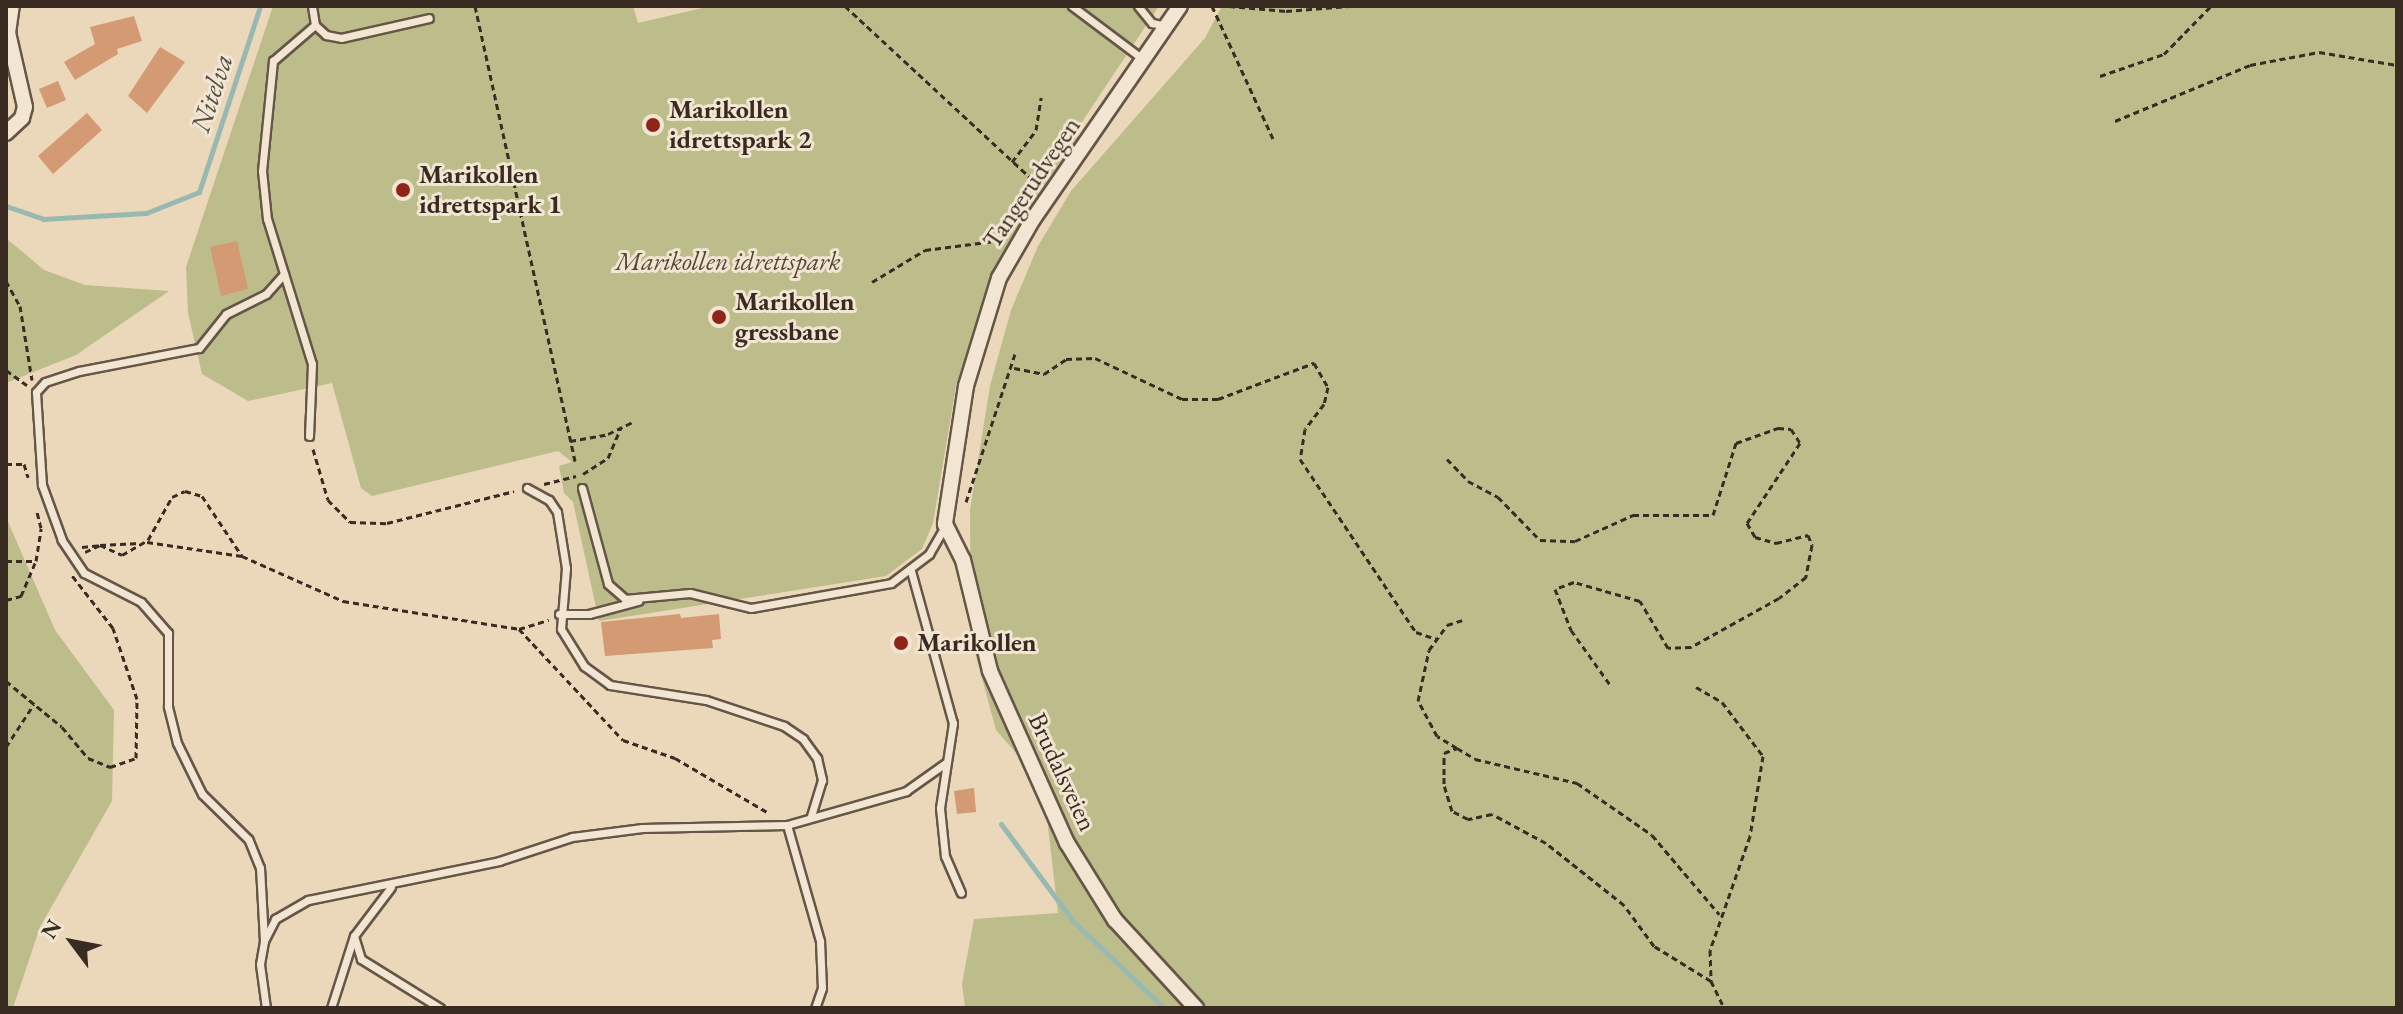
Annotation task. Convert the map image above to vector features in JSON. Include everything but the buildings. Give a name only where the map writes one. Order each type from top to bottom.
[{"type":"street","points":[[6,133],[22,118],[25,107],[8,33],[12,6]]},
{"type":"street","name":"Tangerudvegen","points":[[945,524],[966,386],[999,278],[1019,241],[1180,6]]},
{"type":"street","name":"Brudalsveien","points":[[945,524],[963,560],[990,671],[1067,843],[1115,920],[1196,1008]]},
{"type":"lane","points":[[312,6],[315,25]]},
{"type":"lane","points":[[1072,6],[1145,61]]},
{"type":"lane","points":[[1138,6],[1152,23],[1168,27]]},
{"type":"lane","points":[[315,25],[341,38],[429,18]]},
{"type":"lane","points":[[309,436],[312,364],[267,219],[262,171],[266,93],[273,61],[315,25]]},
{"type":"lane","points":[[266,1008],[260,964],[264,941],[260,868],[248,839],[202,794],[177,743],[168,706],[168,633],[141,602],[99,583],[71,559],[42,485],[36,392],[45,382],[79,371],[199,348],[226,314],[266,294],[284,274]]},
{"type":"lane","points":[[527,488],[549,500],[564,537],[566,568],[559,614],[571,649],[610,685],[706,700],[784,726],[803,739],[817,758],[822,780],[811,817]]},
{"type":"lane","points":[[582,488],[610,589],[625,599],[690,593],[763,607],[891,583],[911,571],[929,554],[945,524]]},
{"type":"lane","points":[[911,571],[953,723],[952,747],[944,764],[942,835],[961,893]]},
{"type":"lane","points":[[559,614],[615,610],[647,597]]},
{"type":"lane","points":[[264,941],[288,908],[391,887],[572,837],[642,828],[787,825],[906,791],[944,764]]},
{"type":"lane","points":[[787,825],[820,941],[822,988],[815,1008]]},
{"type":"lane","points":[[331,1008],[354,936],[391,887]]},
{"type":"lane","points":[[354,936],[361,959],[440,1008]]},
{"type":"path","points":[[475,6],[575,461]]},
{"type":"path","points":[[845,6],[1050,195]]},
{"type":"path","points":[[1212,6],[1274,141]]},
{"type":"path","points":[[1229,6],[1286,11],[1349,6]]},
{"type":"path","points":[[2100,76],[2164,54],[2211,6]]},
{"type":"path","points":[[2115,121],[2250,65],[2319,52],[2397,65]]},
{"type":"path","points":[[1012,162],[1036,130],[1041,97]]},
{"type":"path","points":[[872,282],[941,245],[1019,241]]},
{"type":"path","points":[[6,281],[20,306],[36,392]]},
{"type":"path","points":[[964,508],[1014,368],[1015,354]]},
{"type":"path","points":[[1014,368],[1044,374],[1066,359],[1095,358],[1182,399],[1218,399],[1314,363],[1328,387],[1324,404],[1305,429],[1300,459],[1416,632],[1436,639]]},
{"type":"path","points":[[6,370],[36,392]]},
{"type":"path","points":[[570,441],[633,422]]},
{"type":"path","points":[[309,436],[328,500],[350,522],[387,523],[595,469],[615,447],[621,427]]},
{"type":"path","points":[[1447,459],[1468,481],[1498,497],[1540,540],[1575,541],[1633,515],[1713,515],[1736,443],[1778,428],[1791,429],[1800,443],[1747,523],[1755,537],[1776,543],[1808,535],[1812,545],[1806,577],[1779,598],[1691,647],[1668,648],[1640,601],[1574,582],[1555,589],[1571,630],[1611,686]]},
{"type":"path","points":[[6,464],[24,464],[31,490]]},
{"type":"path","points":[[100,545],[122,555],[148,540],[172,497],[185,491],[202,496],[242,556]]},
{"type":"path","points":[[6,600],[21,596],[36,561],[41,528],[35,503]]},
{"type":"path","points":[[6,681],[34,704],[88,758],[110,767],[136,758],[137,699],[113,628],[70,580],[71,559],[85,544],[153,542],[242,556],[343,601],[519,629],[539,626],[559,614]]},
{"type":"path","points":[[6,561],[36,561]]},
{"type":"path","points":[[1462,620],[1447,625],[1436,639],[1420,673],[1418,701],[1437,736],[1475,759],[1577,783],[1652,835],[1719,914]]},
{"type":"path","points":[[519,629],[623,740],[675,758],[787,825]]},
{"type":"path","points":[[1696,687],[1722,702],[1763,756],[1750,836],[1719,914],[1710,950],[1711,981],[1724,1008]]},
{"type":"path","points":[[6,747],[34,704]]},
{"type":"path","points":[[1457,748],[1444,753],[1444,784],[1452,811],[1468,819],[1492,814],[1546,843],[1624,905],[1654,946],[1711,981]]},
{"type":"green space","name":"Marikollen idrettspark","points":[[273,6],[633,6],[638,23],[711,6],[1159,6],[1074,134],[1081,139],[992,274],[956,386],[933,523],[922,549],[886,576],[599,621],[573,502],[564,493],[559,466],[572,462],[558,451],[372,496],[361,488],[332,383],[248,401],[202,374],[188,313],[186,267]]},
{"type":"green space","points":[[1222,6],[2397,6],[2397,1008],[965,1008],[962,984],[974,919],[1058,913],[1043,784],[996,730],[971,638],[970,510],[990,386],[1011,310],[1038,246],[1071,191],[1205,38]]},
{"type":"green space","points":[[6,238],[44,270],[85,285],[169,291],[76,355],[6,383]]},
{"type":"green space","points":[[6,517],[55,630],[114,710],[112,801],[40,927],[13,1008],[6,1008]]},
{"type":"waterway","name":"Nitelva","points":[[6,206],[43,219],[146,213],[199,192],[260,6]]},
{"type":"waterway","points":[[1001,824],[1073,921],[1164,1008]]},
{"type":"place","name":"Marikollen idrettspark 2","points":[[653,125]]},
{"type":"place","name":"Marikollen idrettspark 1","points":[[403,190]]},
{"type":"place","name":"Marikollen gressbane","points":[[719,317]]},
{"type":"place","name":"Marikollen","points":[[901,643]]}]
